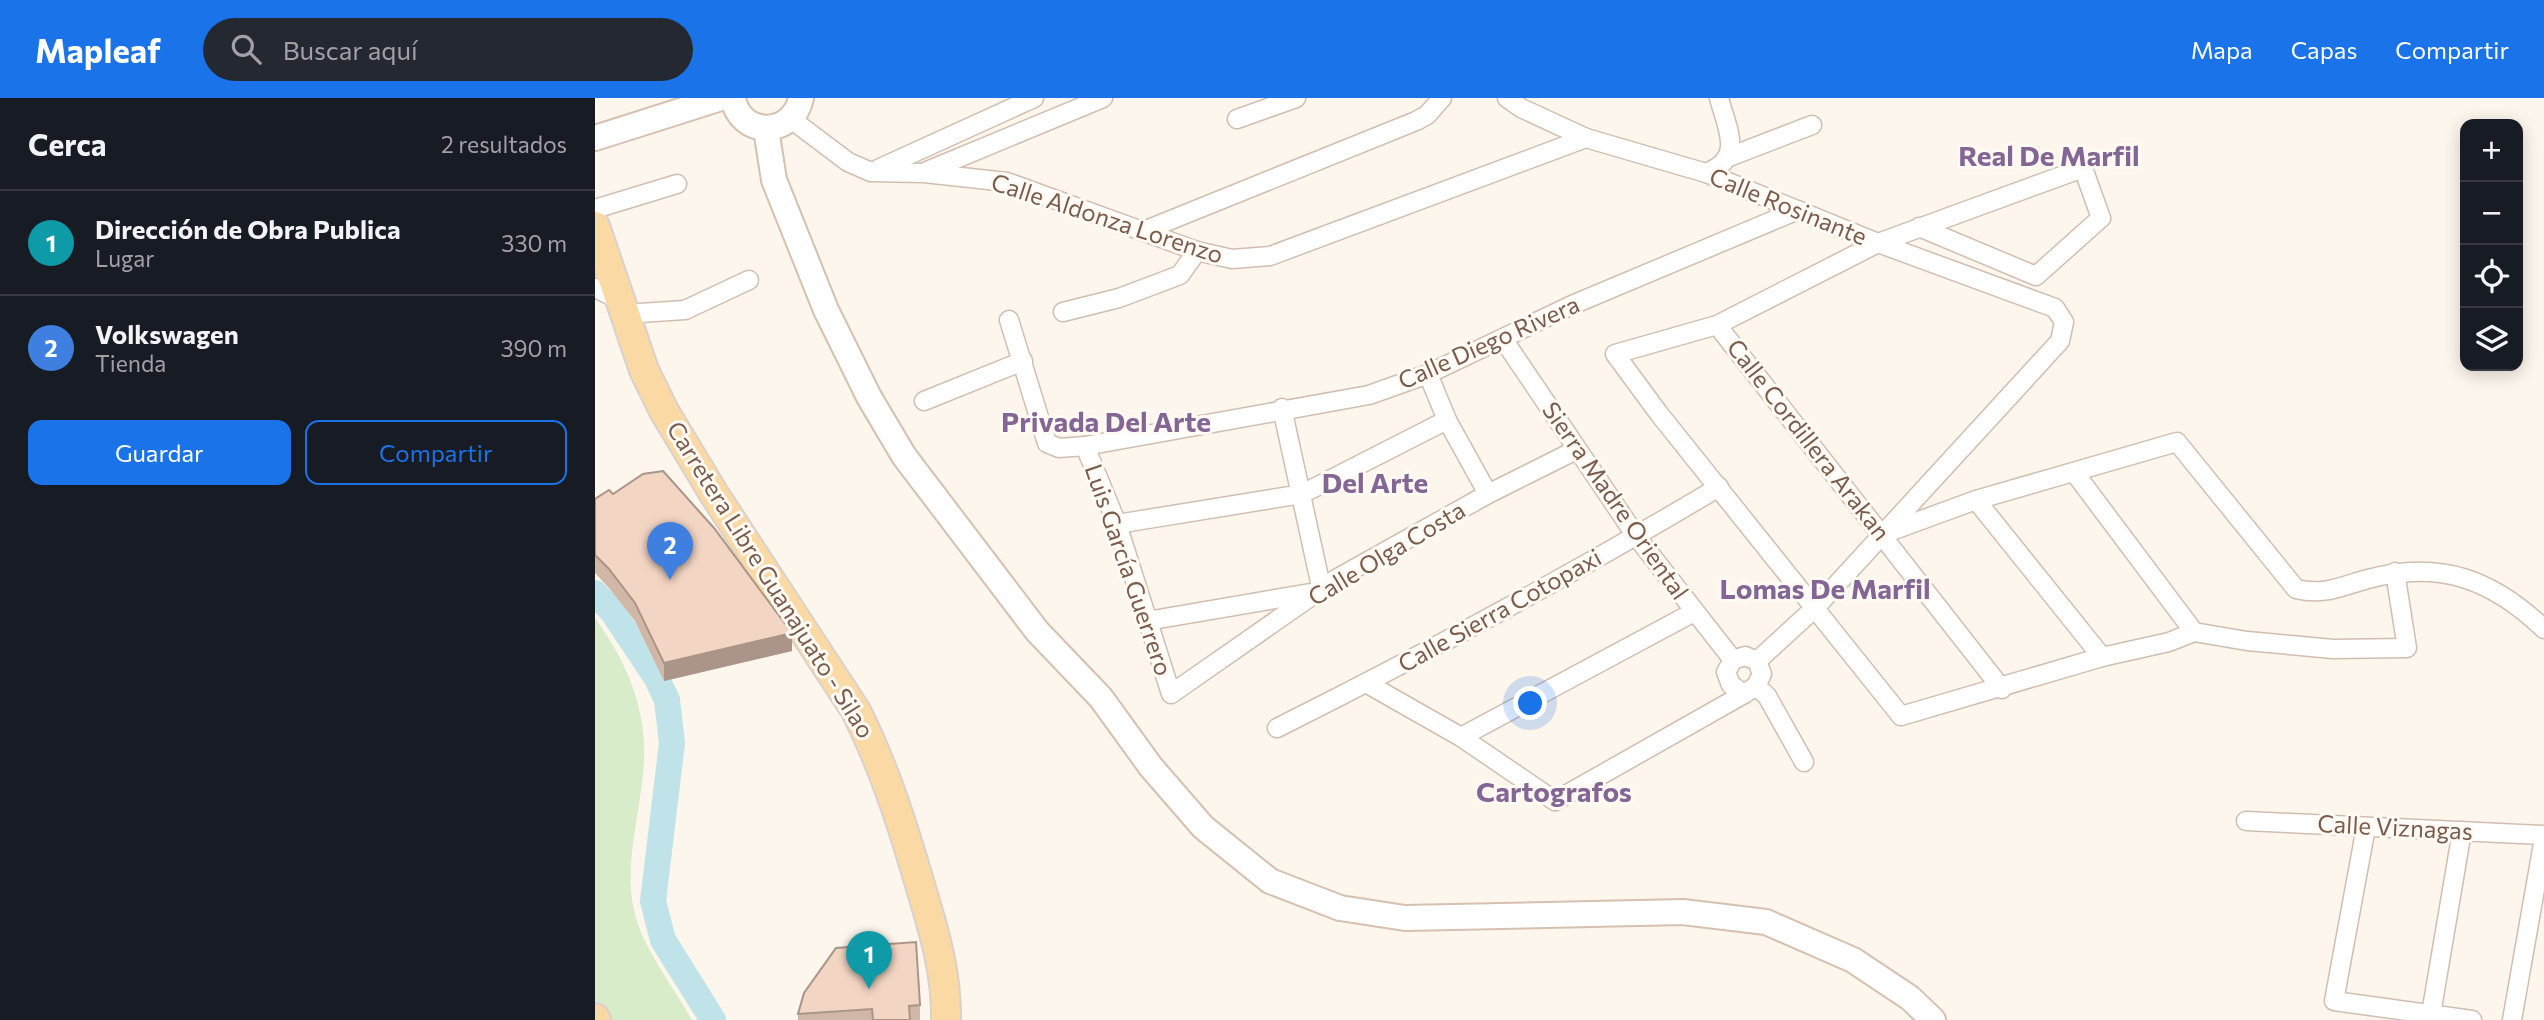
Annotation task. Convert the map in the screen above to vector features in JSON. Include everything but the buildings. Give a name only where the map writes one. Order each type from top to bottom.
[{"type":"main road","name":"Carretera Libre Guanajuato - Silao","points":[[595,226],[612,300],[664,411],[729,517],[856,711],[875,748],[896,802],[939,948],[946,997],[946,1020]]},
{"type":"street","points":[[595,138],[721,98]]},
{"type":"street","points":[[733,98],[742,118],[753,126],[766,129],[779,127],[796,109]]},
{"type":"street","points":[[871,172],[1034,98]]},
{"type":"street","points":[[924,173],[1103,98]]},
{"type":"street","points":[[1237,119],[1296,98]]},
{"type":"street","points":[[1146,230],[1416,121],[1427,115],[1442,98]]},
{"type":"street","name":"Calle Rosinante","points":[[1507,98],[1521,108],[1586,138],[1706,173],[1878,243],[2056,308],[2064,322],[2060,341],[1882,534]]},
{"type":"street","points":[[1719,98],[1731,142],[1729,157]]},
{"type":"street","name":"Calle Aldonza Lorenzo","points":[[796,109],[848,162],[871,172],[924,173],[1007,182],[1146,230],[1197,251],[1231,259],[1270,256],[1586,138]]},
{"type":"street","points":[[1706,173],[1721,167],[1729,157],[1812,125]]},
{"type":"street","points":[[766,129],[774,180],[826,310],[869,397],[904,456],[1037,631],[1101,698],[1151,767],[1203,827],[1270,881],[1340,908],[1405,918],[1683,912],[1766,922],[1853,960],[1910,998],[1933,1020]]},
{"type":"street","points":[[1919,227],[2036,276],[2101,218],[2083,168],[1919,227],[1878,243],[1717,325],[1615,354],[1660,415],[1901,716],[2002,689],[2102,657],[2169,642],[2194,632],[2246,641],[2333,649],[2407,648],[2395,572]]},
{"type":"street","points":[[595,209],[677,184]]},
{"type":"street","name":"Calle Diego Rivera","points":[[1009,320],[1047,443],[1059,449],[1085,446],[1282,408],[1369,395],[1428,374],[1572,305],[1798,210]]},
{"type":"street","points":[[1063,312],[1119,298],[1180,275],[1197,251]]},
{"type":"street","points":[[612,300],[685,310],[749,280]]},
{"type":"street","name":"Calle Cordillera Arakan","points":[[1717,325],[2002,689]]},
{"type":"street","name":"Sierra Madre Oriental","points":[[1503,339],[1636,536],[1733,660]]},
{"type":"street","points":[[924,401],[1023,361]]},
{"type":"street","points":[[1428,374],[1447,420],[1488,494]]},
{"type":"street","points":[[1147,621],[1322,591],[1282,408]]},
{"type":"street","points":[[1117,524],[1302,494],[1447,420]]},
{"type":"street","points":[[1757,661],[1816,607],[1882,534],[1976,500],[2176,442],[2296,589],[2315,594],[2336,591],[2395,572],[2427,571],[2457,575],[2495,589],[2544,629]]},
{"type":"street","name":"Luis García Guerrero","points":[[1085,446],[1117,524],[1171,694]]},
{"type":"street","name":"Calle Olga Costa","points":[[1171,694],[1336,579],[1488,494],[1576,450]]},
{"type":"street","points":[[2074,472],[2194,632]]},
{"type":"street","name":"Calle Sierra Cotopaxi","points":[[1277,728],[1366,683],[1636,536],[1719,486]]},
{"type":"street","points":[[1976,500],[2102,657]]},
{"type":"street","points":[[1461,737],[1694,612]]},
{"type":"street","points":[[1366,683],[1461,737],[1555,801],[1750,690],[1762,674],[1757,661],[1745,656],[1733,660],[1726,672],[1731,685],[1750,690],[1773,705],[1804,762]]},
{"type":"street","name":"Calle Viznagas","points":[[2246,821],[2544,837]]},
{"type":"street","points":[[2366,827],[2334,1001],[2472,1020]]},
{"type":"street","points":[[2431,1014],[2462,831]]},
{"type":"street","points":[[2512,1020],[2544,837]]},
{"type":"green space","points":[[595,618],[625,668],[642,723],[644,762],[631,866],[633,907],[649,950],[692,1020],[595,1020]]},
{"type":"waterway","points":[[595,593],[612,611],[656,677],[667,700],[672,743],[653,901],[663,940],[713,1020]]},
{"type":"place","name":"Volkswagen","points":[[670,580]]},
{"type":"place","name":"Dirección de Obra Publica","points":[[869,989]]},
{"type":"district","name":"Real De Marfil","points":[[2049,156]]},
{"type":"district","name":"Privada Del Arte","points":[[1106,422]]},
{"type":"district","name":"Del Arte","points":[[1375,483]]},
{"type":"district","name":"Lomas De Marfil","points":[[1825,589]]},
{"type":"district","name":"Cartografos","points":[[1554,792]]}]
